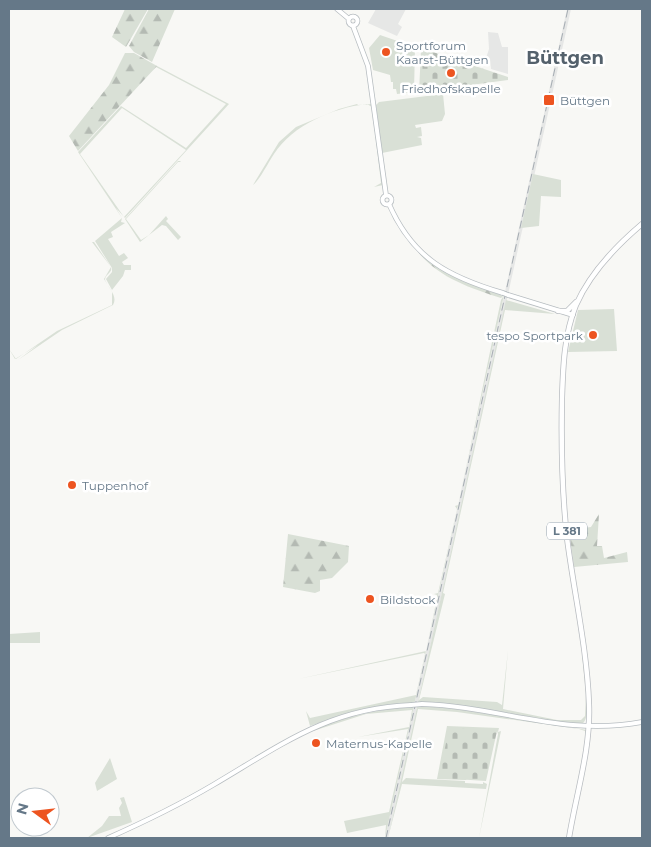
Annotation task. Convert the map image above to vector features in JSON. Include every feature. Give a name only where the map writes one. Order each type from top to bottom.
[{"type":"main road","points":[[337,9],[349,19],[349,24],[353,26],[369,71],[386,195],[383,202],[389,204],[408,237],[432,262],[460,279],[573,315]]},
{"type":"main road","points":[[349,19],[353,17],[357,19],[357,23],[353,26]]},
{"type":"main road","name":"L 381","points":[[558,310],[568,310],[580,297],[606,259],[642,224]]},
{"type":"main road","name":"L 381","points":[[569,838],[588,736],[590,712],[566,531],[562,477],[563,370],[569,327],[580,297]]},
{"type":"main road","points":[[558,310],[567,316],[569,327]]},
{"type":"main road","points":[[108,838],[190,798],[309,728],[364,710],[422,704],[460,707],[543,723],[589,727],[642,722]]},
{"type":"main road","points":[[581,726],[586,722],[590,712]]},
{"type":"main road","points":[[588,736],[596,727]]},
{"type":"shaded area","points":[[376,9],[406,9],[398,24],[402,27],[397,36],[368,23]]},
{"type":"shaded area","points":[[567,9],[571,9],[388,838],[385,838]]},
{"type":"shaded area","points":[[488,32],[498,33],[502,47],[508,47],[508,74],[491,69],[490,59],[486,58],[489,49]]},
{"type":"green space","points":[[125,9],[148,9],[126,47],[112,37]]},
{"type":"green space","points":[[149,9],[175,9],[152,62],[134,52],[129,46]]},
{"type":"green space","points":[[380,35],[415,47],[414,92],[397,94],[396,89],[393,89],[390,75],[373,70],[369,48]]},
{"type":"green space","points":[[421,48],[508,77],[508,80],[419,92],[421,50],[419,50]]},
{"type":"green space","points":[[125,53],[134,53],[157,66],[78,151],[69,136],[109,85]]},
{"type":"green space","points":[[157,66],[229,104],[124,217],[116,208],[122,218],[78,152],[121,106],[186,148],[226,104]],"holes":[[[122,108],[186,150],[124,217],[80,154]]]},
{"type":"green space","points":[[443,94],[445,114],[442,121],[415,125],[416,128],[421,127],[422,136],[417,137],[421,138],[422,145],[382,153],[376,105],[379,102]]},
{"type":"green space","points":[[357,104],[363,105],[340,109],[327,114],[339,109]]},
{"type":"green space","points":[[368,104],[372,104],[383,185],[374,187],[381,183],[372,107]]},
{"type":"green space","points":[[327,114],[303,126],[282,144],[253,185],[279,142],[296,127]]},
{"type":"green space","points":[[178,161],[181,162],[178,162],[126,219],[141,240],[149,235],[166,216],[168,219],[166,221],[181,237],[178,240],[166,226],[162,225],[140,242],[125,219]]},
{"type":"green space","points":[[533,174],[561,180],[561,197],[541,196],[539,226],[521,228]]},
{"type":"green space","points":[[122,218],[121,222],[125,223],[111,232],[113,237],[108,239],[119,256],[124,253],[128,258],[122,262],[124,265],[131,265],[131,270],[125,270],[123,276],[112,290],[106,279],[112,272],[112,268],[95,241]]},
{"type":"green space","points":[[92,242],[94,242],[111,267]]},
{"type":"green space","points":[[416,249],[452,276],[503,296],[501,298],[454,280],[433,267]]},
{"type":"green space","points":[[111,267],[111,271],[105,280],[112,292],[104,279]]},
{"type":"green space","points":[[112,292],[114,296],[113,305],[62,330],[18,360],[38,345],[24,353],[57,331],[112,305]]},
{"type":"green space","points":[[504,295],[460,495],[501,300]]},
{"type":"green space","points":[[506,300],[555,314],[505,310],[443,593],[445,594],[419,700],[423,697],[497,702],[502,705],[508,650],[503,709],[557,720],[581,720],[585,716],[586,694],[582,654],[587,679],[588,701],[586,719],[583,723],[575,724],[418,702]]},
{"type":"green space","name":"tespo Sportpark","points":[[614,309],[617,351],[568,352],[578,310]]},
{"type":"green space","points":[[458,505],[426,649],[437,598],[437,595],[434,594],[438,593],[457,509],[455,506]]},
{"type":"green space","points":[[599,514],[597,546],[602,546],[604,558],[627,552],[628,562],[574,567],[569,530],[591,527]]},
{"type":"green space","points":[[288,534],[349,546],[348,562],[332,578],[320,580],[320,591],[315,593],[283,587]]},
{"type":"green space","points":[[40,632],[40,643],[9,643],[9,634]]},
{"type":"green space","points":[[426,651],[385,838],[386,825],[347,833],[344,821],[389,812],[408,729],[358,737],[409,727],[412,710],[366,714],[313,731],[312,729],[362,714],[413,706],[414,703],[354,711],[310,726],[306,711],[310,718],[416,695],[425,654],[298,679]]},
{"type":"green space","points":[[417,707],[457,709],[587,730],[586,735],[585,731],[579,729],[457,712],[418,709],[402,782],[406,778],[465,781],[465,783],[483,784],[483,782],[487,784],[486,789],[402,784],[388,838]]},
{"type":"green space","points":[[447,726],[499,728],[498,732],[501,731],[479,838],[498,734],[497,731],[466,780],[437,779]]},
{"type":"green space","points":[[449,728],[497,731],[486,781],[439,778]]},
{"type":"green space","points":[[110,758],[117,779],[97,791],[95,783]]},
{"type":"green space","points":[[124,797],[132,822],[87,838],[102,826],[109,816],[121,816],[119,808],[122,803],[120,798]]},
{"type":"railway","points":[[386,838],[568,9]]},
{"type":"place","name":"Sportforum Kaarst-Büttgen","points":[[386,52]]},
{"type":"place","name":"Friedhofskapelle","points":[[451,73]]},
{"type":"place","name":"Büttgen","points":[[549,100]]},
{"type":"place","name":"tespo Sportpark","points":[[593,335]]},
{"type":"place","name":"Tuppenhof","points":[[72,485]]},
{"type":"place","name":"Bildstock","points":[[370,599]]},
{"type":"place","name":"Maternus-Kapelle","points":[[316,743]]},
{"type":"district","name":"Büttgen","points":[[565,58]]}]
